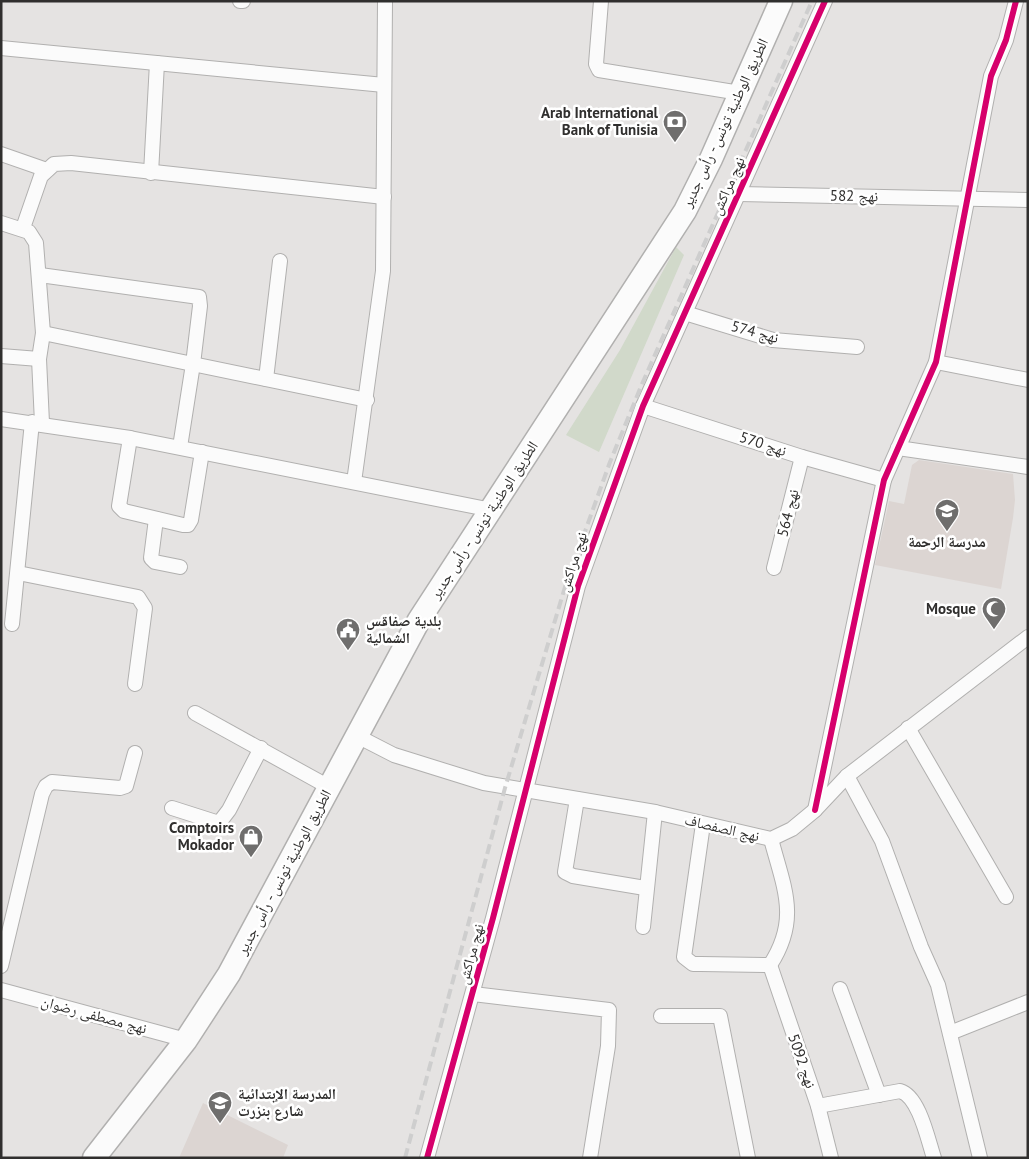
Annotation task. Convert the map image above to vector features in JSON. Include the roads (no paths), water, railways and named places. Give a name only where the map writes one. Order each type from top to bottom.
[{"type":"main road","name":"الطريق الوطنية تونس - رأس جدير","points":[[94,1158],[186,1040],[230,974],[419,620],[685,211],[781,1]]},
{"type":"street","points":[[354,482],[367,400],[383,271],[385,1]]},
{"type":"street","points":[[601,1],[596,64],[599,70],[740,93]]},
{"type":"street","name":"نهج مراكش","points":[[427,1158],[449,1072],[473,994],[578,586],[606,503],[643,406],[825,1]]},
{"type":"street","points":[[815,810],[884,480],[936,362],[991,76],[1006,40],[1016,1]]},
{"type":"street","points":[[1,48],[384,84]]},
{"type":"street","points":[[151,173],[158,63]]},
{"type":"street","points":[[1,154],[47,170]]},
{"type":"street","points":[[23,228],[38,182],[54,164],[72,163],[384,197]]},
{"type":"street","name":"نهج 582","points":[[739,194],[1028,200]]},
{"type":"street","points":[[1,223],[23,228],[29,232],[36,243],[40,275],[43,333],[39,359],[37,422],[12,624]]},
{"type":"street","points":[[266,379],[280,261]]},
{"type":"street","points":[[40,275],[191,294],[199,297],[193,364],[180,447]]},
{"type":"street","name":"نهج 574","points":[[685,313],[773,340],[857,346]]},
{"type":"street","points":[[43,333],[367,400]]},
{"type":"street","points":[[1,356],[39,359]]},
{"type":"street","points":[[936,362],[1028,380]]},
{"type":"street","name":"نهج 570","points":[[643,406],[802,457],[884,480]]},
{"type":"street","points":[[1,418],[37,422],[180,447],[492,510]]},
{"type":"street","points":[[130,438],[119,506],[124,511],[156,519],[188,524],[202,452]]},
{"type":"street","points":[[898,448],[1028,467]]},
{"type":"street","name":"نهج 564","points":[[774,568],[802,457]]},
{"type":"street","points":[[156,519],[151,558],[155,562],[180,567]]},
{"type":"street","points":[[18,573],[138,597],[145,608],[135,684]]},
{"type":"street","name":"نهج الصفصاف","points":[[357,736],[394,755],[484,783],[525,792],[577,798],[655,812],[771,840],[785,834],[815,810],[847,776],[1028,637]]},
{"type":"street","points":[[195,713],[329,787]]},
{"type":"street","points":[[908,728],[1006,897]]},
{"type":"street","points":[[172,808],[219,823],[229,810],[261,748]]},
{"type":"street","points":[[1,966],[42,794],[46,786],[52,782],[120,788],[126,786],[135,754]]},
{"type":"street","points":[[847,776],[882,841],[921,947],[938,985],[980,1158]]},
{"type":"street","points":[[577,798],[564,872],[574,876],[646,888]]},
{"type":"street","points":[[643,927],[655,812]]},
{"type":"street","points":[[703,824],[684,957],[693,964],[770,965],[780,950],[788,924],[788,911],[771,840]]},
{"type":"street","name":"نهج 5092","points":[[770,965],[818,1106],[831,1158]]},
{"type":"street","points":[[840,989],[879,1095]]},
{"type":"street","name":"نهج مصطفى رضوان","points":[[1,990],[186,1040]]},
{"type":"street","points":[[473,994],[609,1010],[607,1054],[590,1158]]},
{"type":"street","points":[[950,1033],[1028,1002]]},
{"type":"street","points":[[661,1016],[720,1016],[748,1158]]},
{"type":"street","points":[[818,1106],[900,1091],[910,1095],[934,1158]]},
{"type":"railway","points":[[405,1158],[505,788],[565,587],[610,462],[642,384],[812,1]]},
{"type":"place","name":"Arab International Bank of Tunisia","points":[[675,143]]},
{"type":"place","name":"مدرسة الرحمة","points":[[947,532]]},
{"type":"place","name":"Mosque","points":[[994,630]]},
{"type":"place","name":"بلدية صفاقس الشمالية","points":[[348,651]]},
{"type":"place","name":"Comptoirs Mokador","points":[[251,858]]},
{"type":"place","name":"المدرسة الإبتدائية شارع بنزرت","points":[[220,1124]]}]
